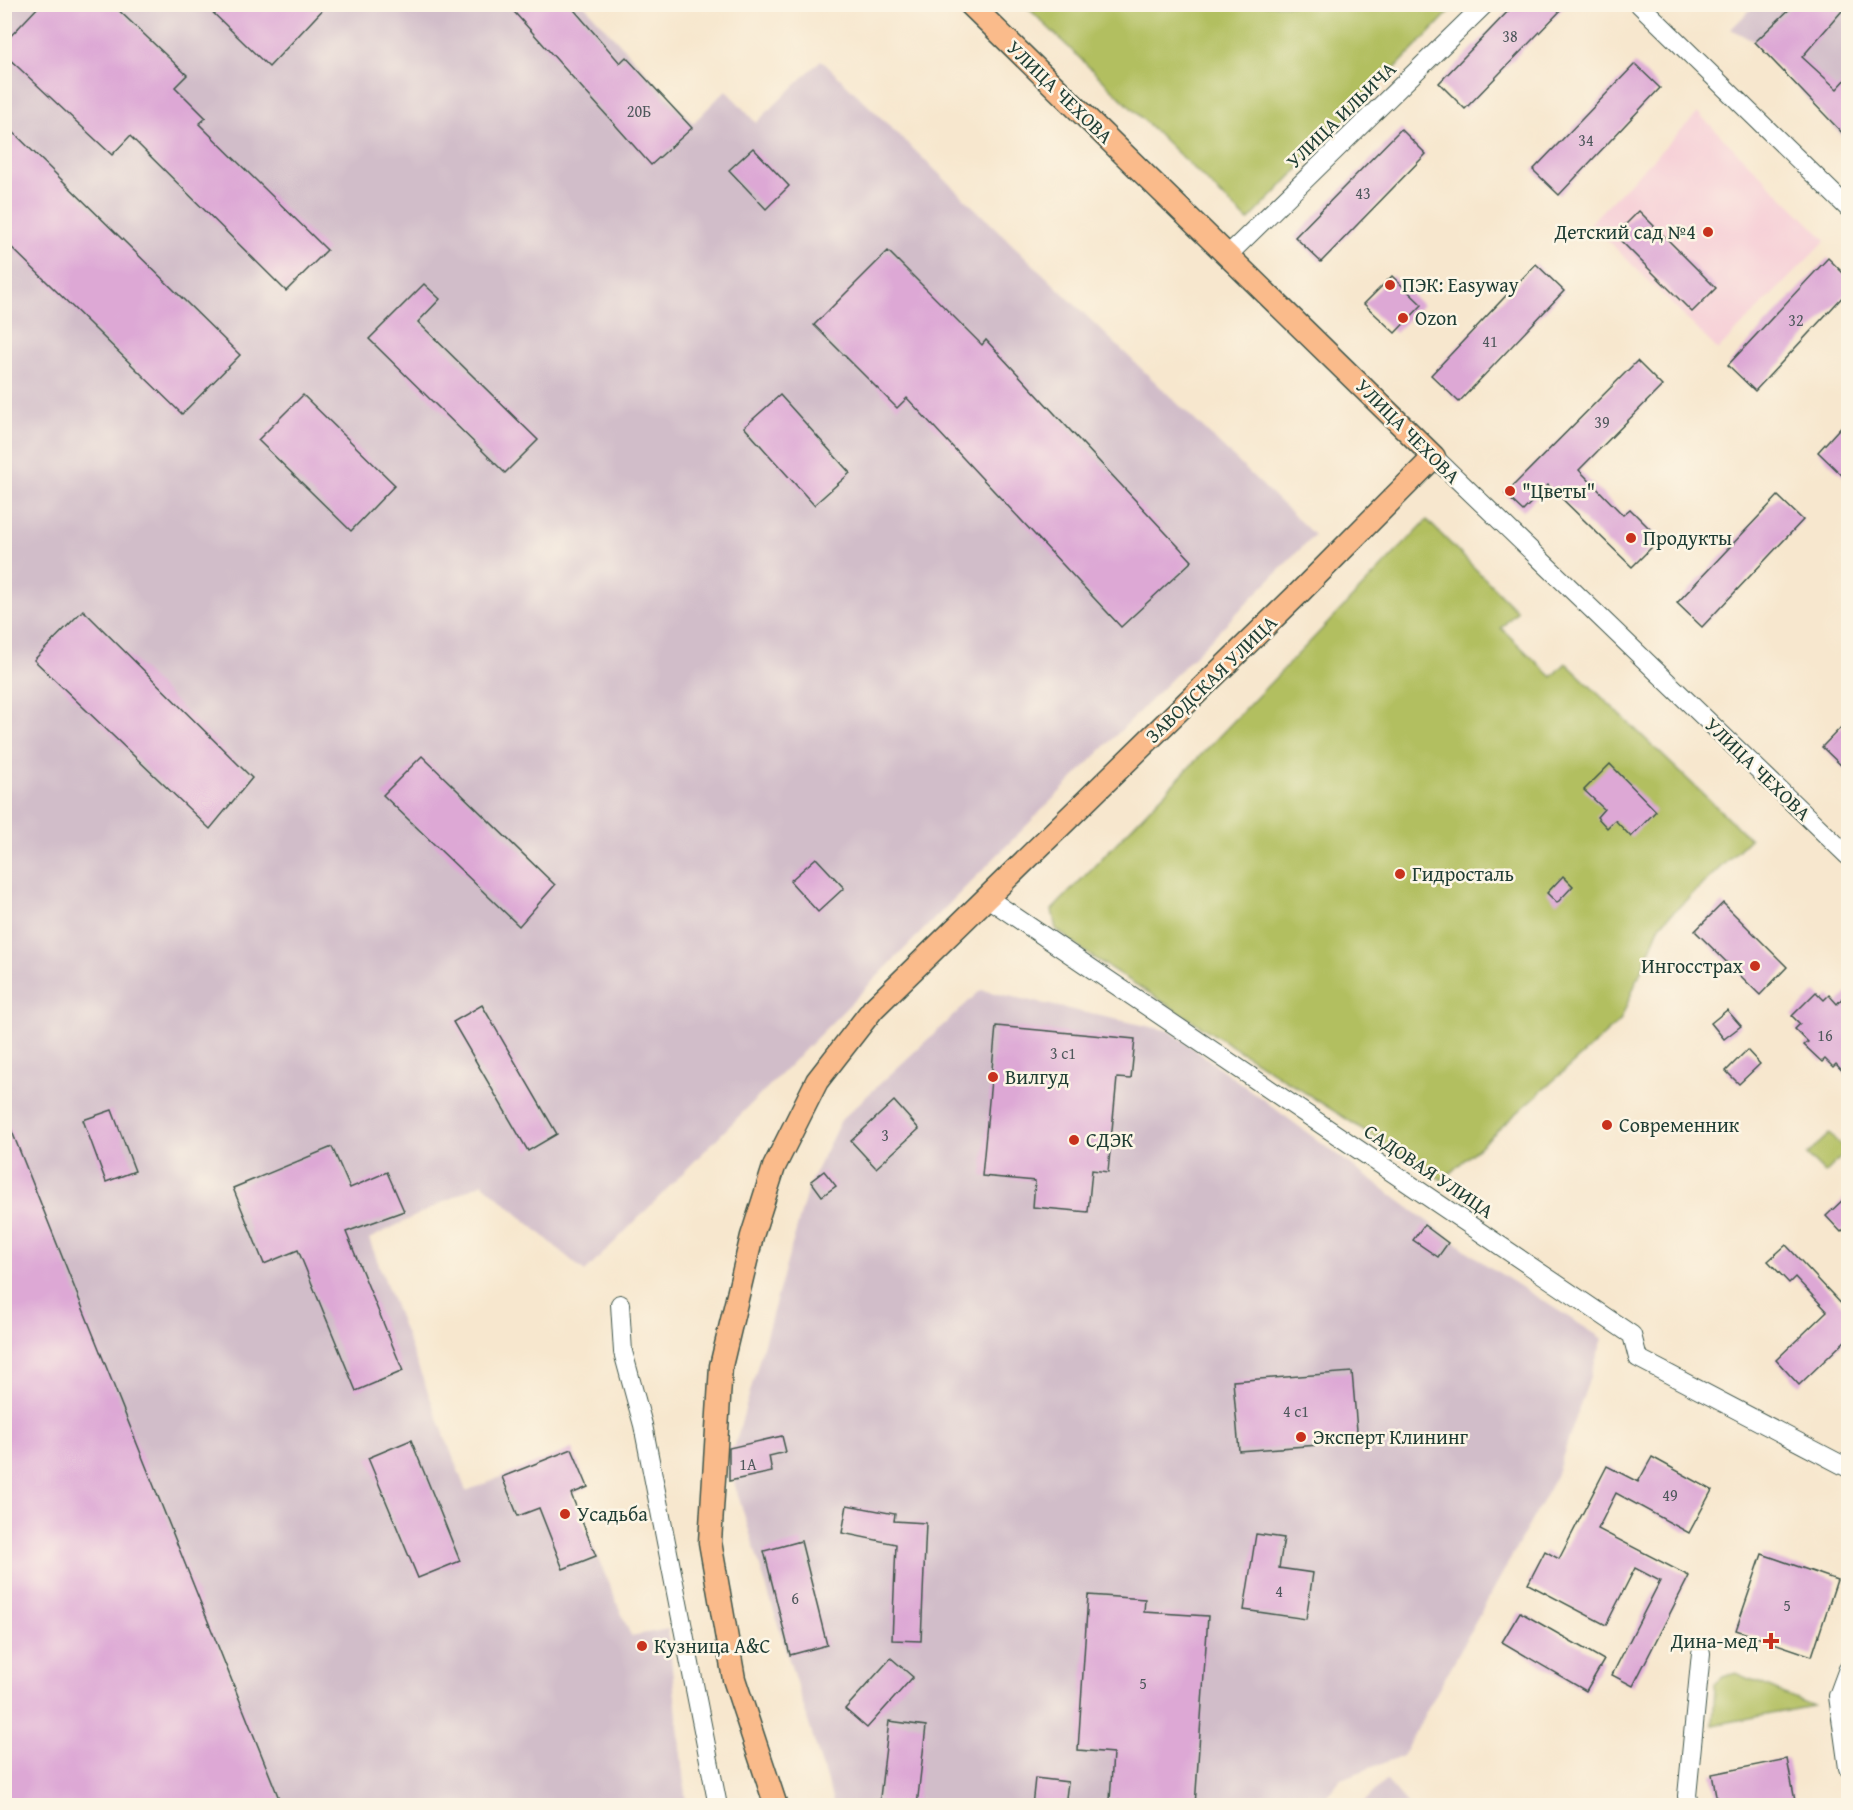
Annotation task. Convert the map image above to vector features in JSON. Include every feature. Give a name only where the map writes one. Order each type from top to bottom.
[{"type":"main road","name":"УЛИЦА ЧЕХОВА","points":[[969,4],[1434,457]]},
{"type":"main road","name":"ЗАВОДСКАЯ УЛИЦА","points":[[776,1806],[734,1679],[710,1542],[721,1366],[752,1236],[774,1167],[817,1081],[873,1009],[1298,594],[1434,457]]},
{"type":"street","name":"УЛИЦА ИЛЬИЧА","points":[[1227,256],[1485,4]]},
{"type":"street","points":[[1639,4],[1848,208]]},
{"type":"street","name":"УЛИЦА ЧЕХОВА","points":[[1434,457],[1848,856]]},
{"type":"street","name":"САДОВАЯ УЛИЦА","points":[[986,897],[1632,1335],[1638,1358],[1848,1467]]},
{"type":"street","points":[[620,1304],[623,1352],[648,1448],[718,1806]]},
{"type":"street","points":[[1690,1806],[1687,1796],[1690,1754],[1701,1653]]},
{"type":"street","points":[[1848,1669],[1838,1696],[1848,1768]]},
{"type":"shaded area","points":[[5,5],[584,5],[693,123],[726,90],[756,123],[821,60],[1314,535],[585,1272],[482,1183],[369,1239],[466,1491],[572,1449],[588,1487],[571,1494],[631,1636],[668,1629],[686,1803],[683,1806],[5,1806]]},
{"type":"shaded area","points":[[1755,5],[1848,5],[1847,141],[1755,42],[1731,29]]},
{"type":"shaded area","name":"Детский сад №4","points":[[1698,113],[1826,240],[1718,350],[1590,223]]},
{"type":"shaded area","points":[[981,990],[1170,1031],[1485,1264],[1603,1339],[1556,1476],[1402,1756],[1341,1779],[1319,1805],[834,1805],[729,1466],[809,1185],[841,1120]]},
{"type":"shaded area","points":[[1386,1780],[1408,1805],[1361,1805]]},
{"type":"green space","points":[[1025,5],[1456,5],[1248,221]]},
{"type":"green space","name":"Гидросталь","points":[[1427,520],[1517,611],[1501,628],[1552,677],[1566,663],[1750,839],[1660,925],[1620,1021],[1442,1180],[1088,954],[1056,929],[1052,910]]},
{"type":"green space","points":[[1829,1134],[1847,1151],[1825,1173],[1807,1155]]},
{"type":"green space","points":[[1736,1673],[1813,1706],[1713,1725],[1715,1684],[1723,1677]]},
{"type":"building","points":[[41,4],[112,4],[187,75],[175,87],[206,118],[199,124],[327,250],[286,291],[130,136],[112,155],[4,54],[4,43]]},
{"type":"building","points":[[204,4],[328,4],[269,67]]},
{"type":"building","points":[[507,4],[569,4],[620,63],[626,57],[692,128],[651,165]]},
{"type":"building","points":[[1515,4],[1567,4],[1465,109],[1439,83]]},
{"type":"building","points":[[1795,4],[1848,4],[1802,57],[1837,89],[1848,77],[1848,139],[1755,42]]},
{"type":"building","points":[[1635,64],[1660,88],[1559,195],[1533,170]]},
{"type":"building","points":[[4,123],[240,355],[182,414],[4,240]]},
{"type":"building","points":[[1401,129],[1426,154],[1321,262],[1295,237]]},
{"type":"building","points":[[753,148],[789,186],[766,209],[729,170]]},
{"type":"building","points":[[1639,211],[1716,288],[1692,312],[1615,235]]},
{"type":"building","points":[[888,251],[982,345],[986,340],[1192,561],[1121,627],[907,398],[897,408],[814,325]]},
{"type":"building","points":[[1828,258],[1848,278],[1848,291],[1755,391],[1728,365]]},
{"type":"building","points":[[1536,264],[1564,291],[1459,402],[1431,375]]},
{"type":"building","points":[[1392,276],[1422,305],[1395,333],[1364,304]]},
{"type":"building","points":[[424,284],[440,299],[418,322],[538,440],[505,473],[369,339]]},
{"type":"building","points":[[1637,361],[1662,386],[1579,470],[1623,515],[1630,509],[1660,539],[1632,567],[1548,485],[1523,511],[1505,494]]},
{"type":"building","points":[[303,395],[395,485],[351,531],[258,440]]},
{"type":"building","points":[[780,395],[850,473],[814,505],[744,427]]},
{"type":"building","points":[[1848,419],[1848,481],[1818,452]]},
{"type":"building","points":[[1778,496],[1803,520],[1702,627],[1677,603]]},
{"type":"building","points":[[83,610],[252,778],[210,829],[34,660]]},
{"type":"building","points":[[1848,720],[1848,772],[1822,747]]},
{"type":"building","points":[[422,756],[555,885],[519,926],[383,795]]},
{"type":"building","points":[[1610,764],[1656,811],[1631,837],[1615,820],[1607,828],[1597,817],[1604,809],[1584,790]]},
{"type":"building","points":[[816,858],[844,888],[818,912],[790,881]]},
{"type":"building","points":[[1563,876],[1573,886],[1557,903],[1547,893]]},
{"type":"building","points":[[1723,903],[1787,967],[1760,995],[1695,931]]},
{"type":"building","points":[[1816,992],[1824,1000],[1829,995],[1837,1004],[1848,992],[1848,1077],[1836,1064],[1833,1067],[1825,1059],[1822,1062],[1804,1045],[1808,1042],[1795,1029],[1800,1024],[1792,1016]]},
{"type":"building","points":[[482,1005],[557,1134],[528,1151],[453,1022]]},
{"type":"building","points":[[1727,1010],[1741,1026],[1724,1039],[1711,1023]]},
{"type":"building","points":[[996,1026],[1135,1039],[1131,1079],[1117,1078],[1108,1172],[1092,1170],[1088,1212],[1033,1207],[1035,1181],[982,1176]]},
{"type":"building","points":[[1747,1050],[1760,1064],[1739,1084],[1726,1071]]},
{"type":"building","points":[[894,1101],[919,1129],[876,1168],[851,1141]]},
{"type":"building","points":[[112,1110],[135,1171],[106,1182],[83,1120]]},
{"type":"building","points":[[5,1114],[282,1806],[4,1806]]},
{"type":"building","points":[[332,1147],[350,1188],[387,1172],[404,1211],[346,1232],[403,1371],[356,1391],[298,1250],[264,1264],[233,1188]]},
{"type":"building","points":[[824,1171],[836,1186],[822,1196],[811,1181]]},
{"type":"building","points":[[1848,1195],[1848,1225],[1841,1232],[1826,1216]]},
{"type":"building","points":[[1424,1225],[1448,1243],[1438,1257],[1413,1240]]},
{"type":"building","points":[[1786,1245],[1848,1311],[1848,1338],[1799,1385],[1776,1360],[1827,1311],[1795,1277],[1789,1283],[1768,1261]]},
{"type":"building","points":[[1352,1372],[1358,1442],[1239,1451],[1233,1381]]},
{"type":"building","points":[[782,1436],[786,1452],[769,1456],[772,1472],[729,1481],[729,1448]]},
{"type":"building","points":[[411,1440],[460,1561],[418,1578],[368,1458]]},
{"type":"building","points":[[572,1449],[588,1487],[571,1494],[596,1556],[563,1569],[539,1508],[518,1516],[502,1477]]},
{"type":"building","points":[[1652,1457],[1712,1490],[1689,1533],[1616,1493],[1598,1529],[1689,1576],[1633,1686],[1612,1675],[1660,1581],[1635,1568],[1606,1625],[1528,1584],[1545,1551],[1559,1559],[1607,1466],[1638,1482]]},
{"type":"building","points":[[847,1505],[895,1514],[894,1521],[926,1523],[921,1641],[892,1640],[896,1544],[842,1533]]},
{"type":"building","points":[[1256,1534],[1284,1538],[1279,1568],[1313,1573],[1306,1619],[1244,1610]]},
{"type":"building","points":[[801,1541],[827,1645],[790,1655],[764,1551]]},
{"type":"building","points":[[1762,1554],[1837,1580],[1812,1656],[1736,1630]]},
{"type":"building","points":[[1088,1595],[1145,1599],[1144,1612],[1208,1616],[1195,1806],[1110,1800],[1113,1753],[1078,1750]]},
{"type":"building","points":[[1520,1612],[1604,1660],[1586,1691],[1502,1642]]},
{"type":"building","points":[[891,1658],[913,1677],[867,1728],[845,1709]]},
{"type":"building","points":[[889,1721],[926,1726],[917,1806],[879,1806]]},
{"type":"building","points":[[1787,1759],[1796,1806],[1718,1806],[1712,1774]]},
{"type":"building","points":[[1035,1778],[1068,1782],[1065,1806],[1032,1806]]},
{"type":"place","name":"Детский сад №4","points":[[1708,232]]},
{"type":"place","name":"ПЭК: Easyway","points":[[1390,285]]},
{"type":"place","name":"Ozon","points":[[1403,318]]},
{"type":"place","name":"\"Цветы\"","points":[[1510,491]]},
{"type":"place","name":"Продукты","points":[[1631,538]]},
{"type":"place","name":"Гидросталь","points":[[1400,874]]},
{"type":"place","name":"Ингосстрах","points":[[1755,966]]},
{"type":"place","name":"Вилгуд","points":[[993,1077]]},
{"type":"place","name":"Современник","points":[[1607,1125]]},
{"type":"place","name":"СДЭК","points":[[1074,1140]]},
{"type":"place","name":"Эксперт Клининг","points":[[1301,1437]]},
{"type":"place","name":"Усадьба","points":[[565,1514]]},
{"type":"place","name":"Дина-мед","points":[[1771,1641]]},
{"type":"place","name":"Кузница А&С","points":[[642,1646]]}]
